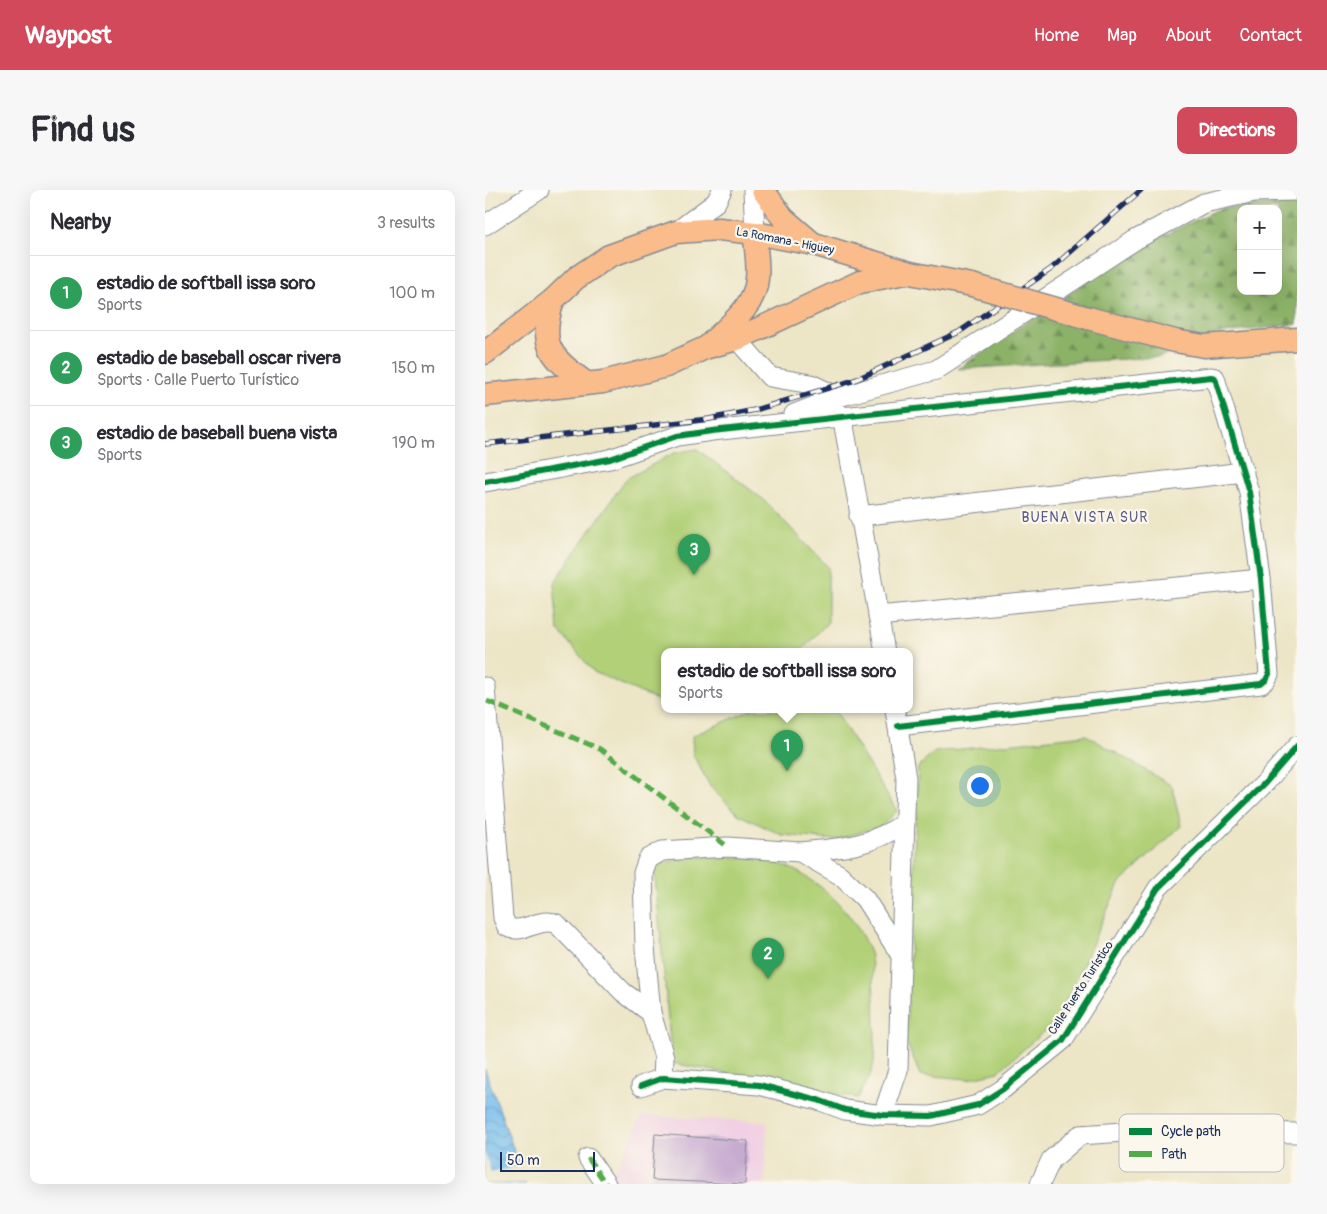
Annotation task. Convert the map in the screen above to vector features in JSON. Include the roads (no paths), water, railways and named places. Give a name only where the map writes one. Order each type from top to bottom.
[{"type":"main road","points":[[763,190],[783,218],[814,244]]},
{"type":"main road","name":"La Romana - Higüey","points":[[485,353],[553,300],[576,278],[609,256],[676,232],[719,229],[755,233],[814,244],[910,273],[972,285],[1175,342],[1204,346],[1297,339]]},
{"type":"main road","points":[[705,348],[739,316],[752,298],[757,280],[755,233]]},
{"type":"main road","name":"La Romana - Higüey","points":[[485,395],[603,382],[666,366],[705,348],[737,338],[860,282],[910,273]]},
{"type":"main road","points":[[553,300],[545,324],[548,345],[567,370],[586,383]]},
{"type":"street","points":[[676,232],[716,202],[722,190]]},
{"type":"street","points":[[753,190],[755,233]]},
{"type":"street","points":[[485,482],[610,459],[677,436],[769,423],[840,406],[936,370],[1135,240],[1204,203],[1255,192],[1297,190]]},
{"type":"street","points":[[485,225],[535,191]]},
{"type":"street","points":[[737,338],[770,378],[811,384],[840,406],[1211,377],[1217,382],[1249,492],[1261,579],[1269,674],[1261,684],[897,718],[906,778],[899,954],[898,1070],[883,1115]]},
{"type":"street","points":[[840,406],[884,648]]},
{"type":"street","points":[[859,516],[1244,472]]},
{"type":"street","points":[[878,616],[1261,579]]},
{"type":"street","points":[[485,687],[503,918],[507,927],[519,930],[545,922],[557,924],[623,992],[651,1013]]},
{"type":"street","name":"Calle Puerto Turístico","points":[[663,1078],[759,1085],[818,1100],[845,1110],[883,1115],[931,1116],[978,1105],[1003,1088],[1063,1040],[1158,888],[1265,783],[1297,746]]},
{"type":"street","points":[[641,1086],[663,1078],[664,1057],[651,1013],[645,947],[643,873],[648,859],[663,850],[728,847],[800,852],[855,846],[887,834],[905,823]]},
{"type":"street","points":[[800,852],[840,874],[865,899],[899,954]]},
{"type":"street","points":[[1040,1184],[1051,1160],[1080,1135],[1119,1132]]},
{"type":"street","points":[[1284,1133],[1297,1133]]},
{"type":"street","points":[[588,1158],[606,1184]]},
{"type":"water","points":[[485,1069],[526,1184],[485,1184]]},
{"type":"railway","points":[[485,444],[709,419],[755,410],[855,380],[959,332],[1051,269],[1141,190]]},
{"type":"place","name":"estadio de baseball buena vista","points":[[694,575]]},
{"type":"place","name":"estadio de softball issa soro","points":[[787,771]]},
{"type":"place","name":"estadio de baseball oscar rivera","points":[[768,979]]},
{"type":"district","name":"BUENA VISTA SUR","points":[[1085,517]]}]
